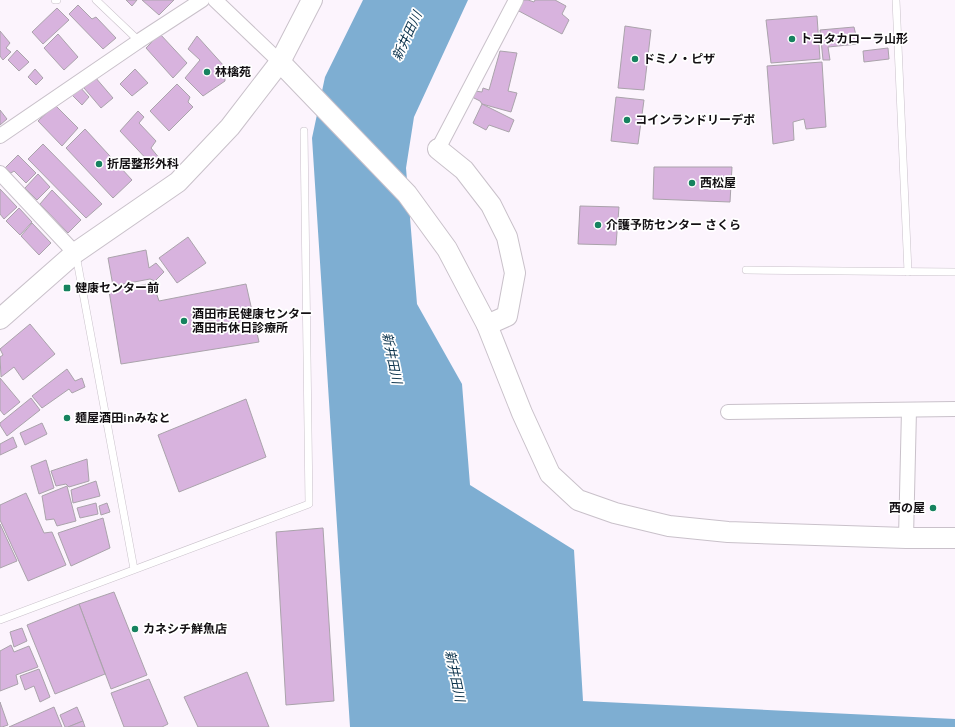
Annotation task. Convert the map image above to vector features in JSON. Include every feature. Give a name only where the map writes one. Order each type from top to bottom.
[{"type":"street","points":[[0,136],[202,0]]},
{"type":"street","points":[[215,0],[304,86],[407,194],[447,249],[487,324],[530,432],[550,474],[578,500],[615,513],[669,526],[728,532],[906,538],[955,538]]},
{"type":"street","points":[[0,319],[75,253],[178,182],[230,127],[280,62],[312,0]]},
{"type":"street","points":[[487,324],[507,316],[515,273],[507,237],[490,205],[464,170],[438,149],[516,0]]},
{"type":"street","points":[[0,173],[75,253]]},
{"type":"street","points":[[728,412],[955,409]]},
{"type":"street","points":[[906,538],[909,410]]},
{"type":"lane","points":[[96,0],[139,41]]},
{"type":"lane","points":[[896,0],[908,272]]},
{"type":"lane","points":[[0,620],[309,504],[304,131]]},
{"type":"lane","points":[[75,253],[134,569]]},
{"type":"lane","points":[[746,270],[955,272]]},
{"type":"water","name":"新井田川","points":[[363,0],[468,0],[414,117],[406,168],[417,304],[462,384],[470,485],[574,550],[583,701],[955,719],[955,727],[350,727],[312,138],[325,77]]},
{"type":"building","points":[[126,0],[137,0],[132,6]]},
{"type":"building","points":[[142,0],[174,0],[159,15]]},
{"type":"building","points":[[521,0],[534,2],[535,0],[555,0],[566,6],[562,14],[569,20],[562,34],[517,10]]},
{"type":"building","points":[[78,5],[92,19],[96,17],[116,38],[103,49],[69,14]]},
{"type":"building","points":[[57,8],[69,20],[43,44],[32,32]]},
{"type":"building","points":[[817,16],[820,59],[771,63],[766,20]]},
{"type":"building","name":"ドミノ・ピザ","points":[[625,26],[651,30],[644,90],[618,88]]},
{"type":"building","points":[[854,27],[858,44],[828,47],[830,60],[823,60],[820,30]]},
{"type":"building","points":[[0,31],[10,43],[6,48],[11,52],[3,60],[0,56]]},
{"type":"building","points":[[58,34],[78,57],[64,70],[44,48]]},
{"type":"building","points":[[160,34],[187,63],[173,78],[146,48]]},
{"type":"building","name":"林檎苑","points":[[197,36],[224,66],[225,81],[203,96],[185,78],[200,60],[188,49]]},
{"type":"building","points":[[888,48],[889,59],[864,62],[863,51]]},
{"type":"building","points":[[17,50],[29,62],[19,71],[8,60]]},
{"type":"building","points":[[500,51],[517,53],[508,91],[517,93],[511,112],[482,104],[480,101],[472,97],[475,91],[482,92],[483,88],[489,90]]},
{"type":"building","points":[[822,62],[826,127],[806,129],[804,119],[793,122],[794,140],[773,144],[767,66]]},
{"type":"building","points":[[35,69],[43,78],[36,85],[28,77]]},
{"type":"building","points":[[135,69],[148,83],[132,96],[120,84]]},
{"type":"building","points":[[95,77],[113,98],[101,108],[84,88]]},
{"type":"building","points":[[177,84],[190,97],[188,102],[193,107],[169,131],[150,111]]},
{"type":"building","points":[[79,86],[89,97],[82,105],[71,94]]},
{"type":"building","name":"コインランドリーデポ","points":[[616,97],[644,100],[638,144],[611,141]]},
{"type":"building","points":[[482,104],[514,120],[509,132],[489,125],[486,130],[473,123]]},
{"type":"building","points":[[55,105],[78,128],[62,146],[38,121]]},
{"type":"building","points":[[0,110],[7,119],[0,125]]},
{"type":"building","points":[[138,111],[144,117],[139,123],[156,141],[151,148],[160,159],[153,166],[120,131]]},
{"type":"building","name":"折居整形外科","points":[[85,129],[132,180],[113,198],[66,148]]},
{"type":"building","points":[[43,144],[102,204],[86,218],[28,159]]},
{"type":"building","points":[[18,155],[36,173],[26,183],[14,171],[11,173],[5,168]]},
{"type":"building","name":"西松屋","points":[[654,167],[732,167],[730,202],[653,199]]},
{"type":"building","points":[[38,174],[50,187],[37,200],[25,188]]},
{"type":"building","points":[[0,189],[17,207],[4,219],[0,214]]},
{"type":"building","points":[[52,190],[81,220],[68,233],[40,204]]},
{"type":"building","name":"介護予防センター さくら","points":[[580,206],[619,207],[616,245],[578,244]]},
{"type":"building","points":[[19,208],[32,222],[20,235],[6,221]]},
{"type":"building","points":[[32,223],[51,243],[39,255],[21,236]]},
{"type":"building","points":[[188,237],[206,263],[177,283],[159,258]]},
{"type":"building","points":[[146,250],[149,268],[156,263],[164,272],[155,281],[150,279],[113,286],[108,258]]},
{"type":"building","name":"酒田市民健康センター 酒田市休日診療所","points":[[153,283],[159,301],[246,284],[259,342],[121,364],[109,291]]},
{"type":"building","points":[[30,324],[55,354],[23,380],[14,367],[1,377],[0,357],[3,355],[0,349]]},
{"type":"building","points":[[67,369],[75,381],[82,378],[85,387],[72,393],[69,389],[42,408],[32,396]]},
{"type":"building","points":[[0,378],[20,402],[4,415],[0,410]]},
{"type":"building","points":[[31,398],[40,410],[7,436],[0,423]]},
{"type":"building","points":[[246,399],[266,457],[179,492],[158,435]]},
{"type":"building","points":[[42,423],[47,434],[25,445],[20,433]]},
{"type":"building","points":[[13,437],[17,447],[0,455],[0,444]]},
{"type":"building","points":[[87,459],[89,481],[69,487],[66,484],[56,486],[51,471]]},
{"type":"building","points":[[46,460],[54,488],[39,494],[31,466]]},
{"type":"building","points":[[96,481],[100,496],[73,503],[71,490]]},
{"type":"building","points":[[67,486],[76,521],[57,526],[54,519],[46,520],[42,496]]},
{"type":"building","points":[[26,493],[44,533],[52,532],[66,565],[28,581],[0,520],[0,505]]},
{"type":"building","points":[[96,503],[98,514],[80,518],[77,508]]},
{"type":"building","points":[[107,503],[110,512],[101,515],[99,506]]},
{"type":"building","points":[[103,518],[110,548],[71,566],[58,533]]},
{"type":"building","points":[[0,524],[17,561],[0,568]]},
{"type":"building","points":[[323,528],[334,701],[286,705],[276,532]]},
{"type":"building","points":[[114,592],[147,675],[111,689],[79,604]]},
{"type":"building","points":[[79,604],[105,674],[55,694],[27,625]]},
{"type":"building","points":[[22,628],[27,641],[14,647],[10,632]]},
{"type":"building","points":[[11,645],[14,652],[29,646],[38,667],[16,675],[18,684],[0,691],[0,651]]},
{"type":"building","points":[[39,669],[50,697],[40,702],[34,686],[25,690],[20,676]]},
{"type":"building","points":[[247,672],[269,727],[198,727],[184,697]]},
{"type":"building","points":[[149,679],[168,724],[162,727],[124,727],[111,693]]},
{"type":"building","points":[[0,702],[8,725],[2,727],[0,727]]},
{"type":"building","points":[[54,707],[62,727],[9,727]]},
{"type":"building","points":[[77,707],[83,721],[65,727],[60,715]]},
{"type":"building","points":[[83,721],[85,727],[68,727]]},
{"type":"place","name":"トヨタカローラ山形","points":[[792,39]]},
{"type":"place","name":"ドミノ・ピザ","points":[[635,59]]},
{"type":"place","name":"林檎苑","points":[[207,72]]},
{"type":"place","name":"コインランドリーデポ","points":[[627,120]]},
{"type":"place","name":"折居整形外科","points":[[99,164]]},
{"type":"place","name":"西松屋","points":[[692,183]]},
{"type":"place","name":"介護予防センター さくら","points":[[598,225]]},
{"type":"place","name":"健康センター前","points":[[67,288]]},
{"type":"place","name":"酒田市民健康センター 酒田市休日診療所","points":[[184,321]]},
{"type":"place","name":"麺屋酒田inみなと","points":[[67,418]]},
{"type":"place","name":"西の屋","points":[[933,508]]},
{"type":"place","name":"カネシチ鮮魚店","points":[[135,629]]}]
